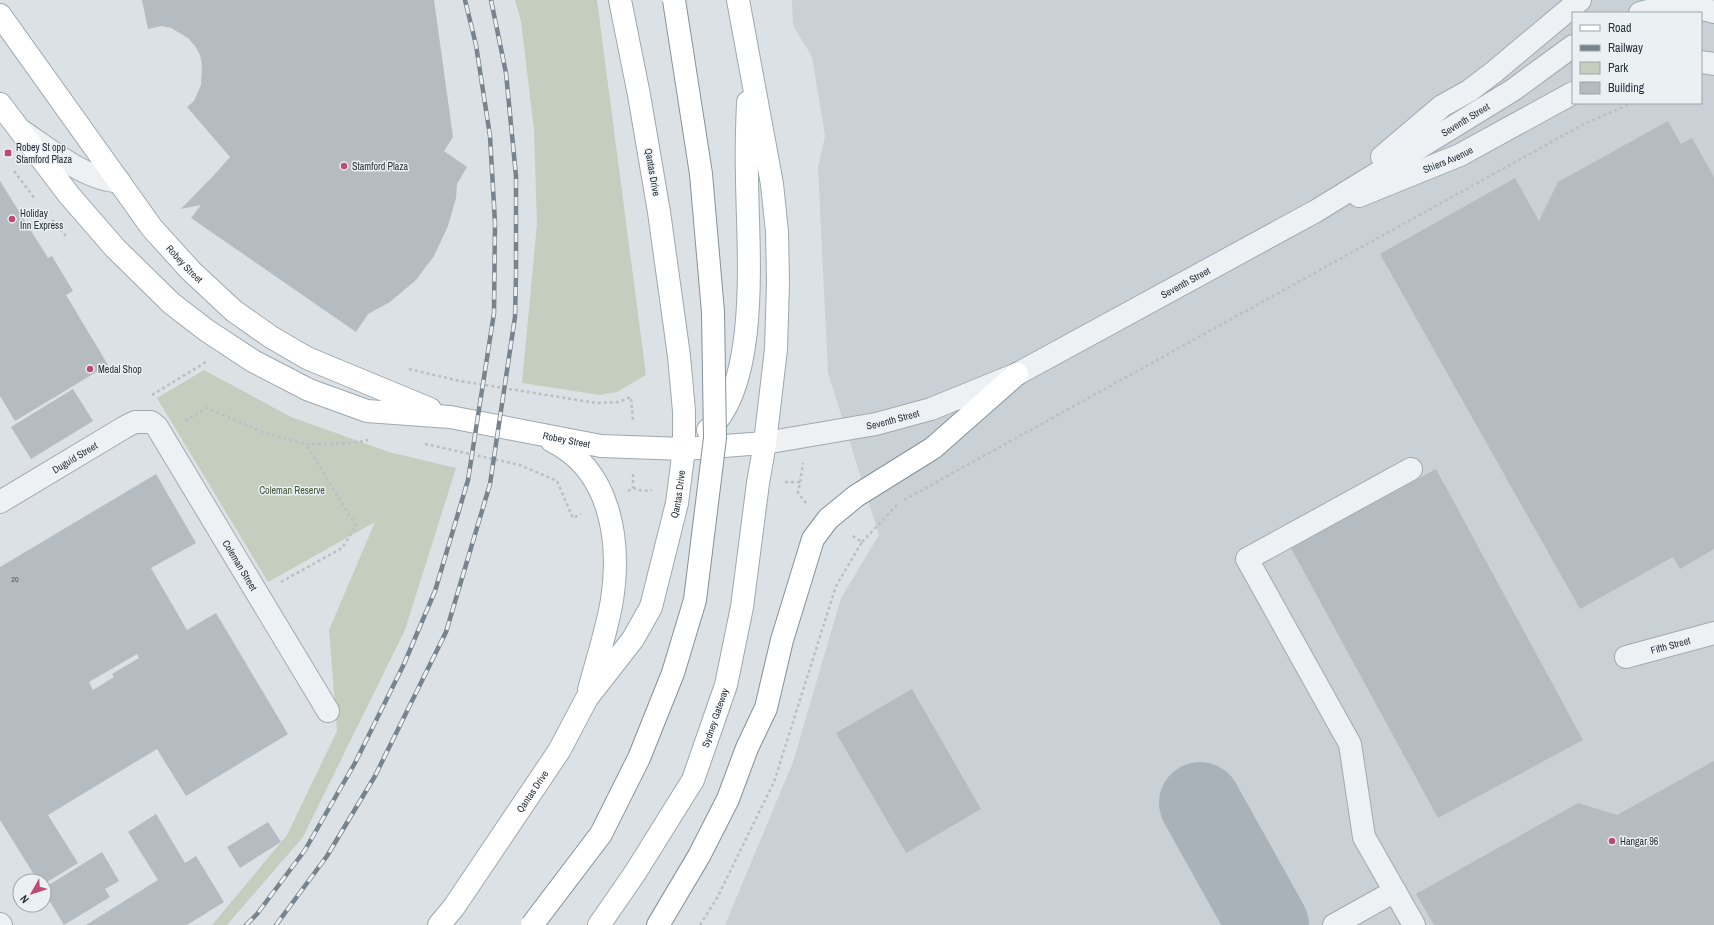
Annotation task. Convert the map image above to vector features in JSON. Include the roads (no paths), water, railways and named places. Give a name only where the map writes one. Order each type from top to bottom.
[{"type":"main road","name":"Qantas Drive","points":[[439,925],[454,907],[559,751],[587,698],[633,639],[651,607],[666,554],[677,503],[684,449],[684,411],[679,356],[660,219],[640,95],[620,0]]},
{"type":"main road","points":[[532,925],[605,827],[639,758],[673,673],[695,600],[715,438],[714,312],[701,174],[674,0]]},
{"type":"main road","points":[[740,5],[748,58],[772,184],[777,232],[778,282],[776,348],[765,443]]},
{"type":"main road","name":"Robey Street","points":[[0,15],[152,228],[191,271],[234,311],[271,337],[307,358],[450,417]]},
{"type":"main road","points":[[684,449],[693,444],[712,427],[722,412],[739,377],[743,348],[748,279],[748,58]]},
{"type":"main road","name":"Robey Street","points":[[0,104],[69,195],[115,248],[171,303],[206,330],[253,361],[309,390],[367,411],[450,417],[601,446],[684,449],[765,443]]},
{"type":"main road","points":[[658,925],[699,856],[728,799],[747,748],[766,708],[782,640],[813,540],[828,519],[834,514],[875,483],[933,448],[1017,374]]},
{"type":"main road","points":[[539,434],[566,448],[593,475],[605,502],[612,527],[615,546],[612,600],[587,698]]},
{"type":"main road","name":"Sydney Gateway","points":[[599,925],[635,873],[693,780],[726,685],[742,607],[758,483],[765,443]]},
{"type":"street","points":[[1316,211],[1442,106],[1470,91],[1580,0]]},
{"type":"street","points":[[1644,12],[1655,9],[1710,10]]},
{"type":"street","name":"Seventh Street","points":[[765,443],[876,424],[931,409],[1017,374],[1316,211],[1512,90],[1572,47]]},
{"type":"street","points":[[1702,62],[1714,64]]},
{"type":"street","name":"Shiers Avenue","points":[[1316,211],[1460,155],[1572,94]]},
{"type":"street","points":[[16,126],[46,148],[96,177],[110,181],[119,181]]},
{"type":"street","name":"Duguid Street","points":[[0,502],[125,427],[135,422],[152,426]]},
{"type":"street","name":"Coleman Street","points":[[152,426],[258,595],[328,711]]},
{"type":"street","points":[[1412,469],[1248,559],[1350,744],[1364,837],[1414,925]]},
{"type":"street","name":"Fifth Street","points":[[1626,657],[1714,632]]},
{"type":"street","points":[[1334,925],[1395,891]]},
{"type":"railway","points":[[246,925],[257,914],[305,850],[355,763],[404,664],[435,591],[468,480],[494,313],[495,223],[490,136],[476,45],[465,0]]},
{"type":"railway","points":[[276,925],[327,856],[375,776],[446,632],[490,484],[515,317],[516,275],[516,176],[506,73],[491,0]]},
{"type":"place","name":"Robey St opp Stamford Plaza","points":[[8,153]]},
{"type":"place","name":"Stamford Plaza","points":[[344,166]]},
{"type":"place","name":"Holiday Inn Express","points":[[12,219]]},
{"type":"place","name":"Medal Shop","points":[[90,369]]},
{"type":"place","name":"Hangar 96","points":[[1612,841]]},
{"type":"park label","name":"Coleman Reserve","points":[[292,490]]}]
